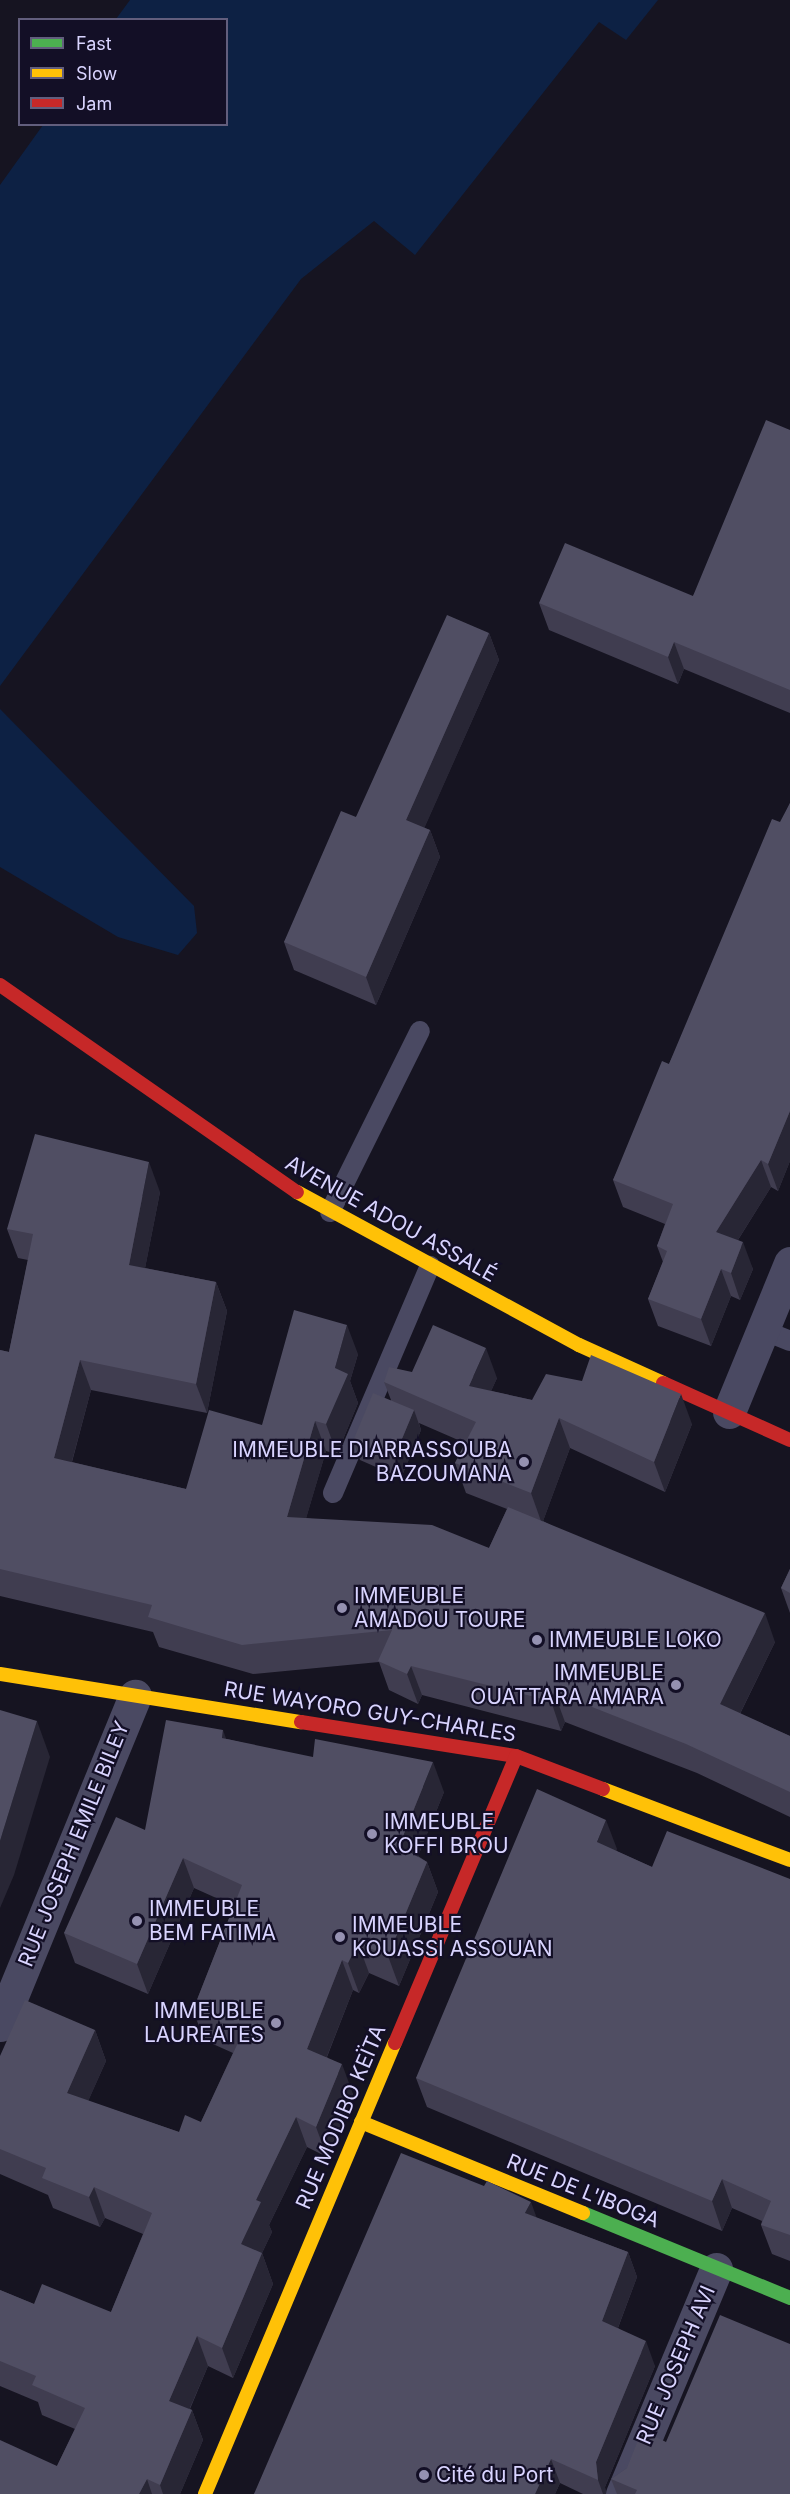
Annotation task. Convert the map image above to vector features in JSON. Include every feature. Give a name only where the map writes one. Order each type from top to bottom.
[{"type":"street","name":"AVENUE ADOU ASSALÉ","points":[[0,985],[254,1167],[330,1212],[579,1345],[790,1440]]},
{"type":"street","points":[[729,1412],[776,1335],[790,1263]]},
{"type":"street","name":"RUE WAYORO GUY-CHARLES","points":[[0,1674],[516,1756],[790,1860]]},
{"type":"street","name":"RUE JOSEPH EMILE BILEY","points":[[0,2025],[135,1695]]},
{"type":"street","name":"RUE MODIBO KEÏTA","points":[[205,2494],[516,1756]]},
{"type":"street","name":"RUE DE L'IBOGA","points":[[361,2122],[790,2298]]},
{"type":"street","name":"RUE JOSEPH AVI","points":[[622,2494],[717,2269]]},
{"type":"lane","points":[[330,1212],[420,1031]]},
{"type":"lane","points":[[333,1493],[430,1266]]},
{"type":"water","points":[[130,0],[658,0],[626,40],[599,22],[415,255],[374,221],[301,279],[0,686],[0,185],[42,126],[228,126],[228,18],[117,18]]},
{"type":"water","points":[[0,709],[194,906],[197,933],[178,955],[118,937],[0,867]]},
{"type":"building","points":[[766,420],[790,430],[790,690],[674,642],[668,657],[539,603],[565,543],[693,596]]},
{"type":"building","points":[[447,615],[489,633],[406,820],[430,830],[366,977],[284,942],[341,811],[356,817]]},
{"type":"building","points":[[790,803],[790,1111],[768,1164],[761,1160],[716,1232],[743,1242],[731,1273],[721,1269],[701,1319],[648,1299],[667,1251],[657,1246],[673,1204],[613,1180],[662,1061],[669,1064],[772,819],[780,822]]},
{"type":"building","points":[[35,1134],[149,1162],[129,1265],[216,1282],[196,1384],[80,1360],[54,1458],[186,1489],[209,1410],[262,1425],[294,1310],[347,1325],[335,1368],[348,1374],[326,1424],[315,1421],[287,1517],[432,1525],[489,1548],[508,1507],[765,1613],[720,1704],[790,1736],[790,1792],[686,1744],[554,1692],[551,1701],[411,1666],[407,1674],[378,1661],[392,1630],[242,1645],[148,1617],[152,1605],[0,1569],[0,1350],[9,1352],[33,1234],[7,1229]]},
{"type":"building","points":[[433,1325],[486,1348],[469,1386],[532,1400],[546,1374],[582,1381],[591,1355],[681,1394],[654,1462],[559,1418],[531,1493],[455,1463],[476,1422],[384,1382],[389,1367],[412,1372]]},
{"type":"building","points":[[373,1393],[414,1410],[394,1458],[353,1441]]},
{"type":"building","points":[[790,1569],[790,1593],[781,1588]]},
{"type":"building","points":[[0,1710],[37,1721],[0,1841]]},
{"type":"building","points":[[166,1720],[223,1730],[222,1738],[313,1757],[315,1739],[433,1762],[399,1846],[427,1862],[388,1956],[358,1943],[348,1963],[342,1960],[307,2049],[342,2064],[316,2127],[296,2117],[256,2200],[261,2202],[241,2244],[262,2253],[222,2348],[197,2336],[169,2401],[192,2410],[160,2485],[147,2479],[139,2494],[0,2494],[0,2440],[57,2466],[85,2408],[32,2385],[36,2376],[0,2361],[0,2290],[34,2304],[42,2284],[111,2312],[152,2213],[94,2187],[89,2197],[42,2178],[46,2168],[0,2149],[0,2056],[25,2000],[95,2030],[67,2093],[179,2132],[185,2115],[201,2122],[243,2032],[193,2010],[242,1885],[183,1858],[137,1964],[64,1933],[116,1817],[145,1830]]},
{"type":"building","points":[[537,1789],[606,1820],[597,1842],[652,1867],[667,1831],[790,1879],[790,2235],[761,2225],[771,2201],[722,2179],[712,2201],[416,2078]]},
{"type":"building","points":[[401,2153],[484,2186],[487,2181],[531,2202],[525,2213],[628,2252],[602,2321],[646,2341],[596,2462],[598,2480],[551,2459],[535,2494],[254,2494]]},
{"type":"building","points":[[720,2315],[790,2344],[790,2494],[635,2494],[637,2490],[611,2479],[627,2468],[642,2430],[666,2442]]},
{"type":"traffic: fast","points":[[583,2213],[790,2298]]},
{"type":"traffic: slow","points":[[297,1192],[579,1345],[663,1383]]},
{"type":"traffic: slow","points":[[0,1674],[301,1722]]},
{"type":"traffic: slow","points":[[603,1789],[790,1860]]},
{"type":"traffic: slow","points":[[205,2494],[395,2043]]},
{"type":"traffic: slow","points":[[361,2122],[583,2213]]},
{"type":"traffic: jam","points":[[0,985],[297,1192]]},
{"type":"traffic: jam","points":[[663,1383],[790,1440]]},
{"type":"traffic: jam","points":[[301,1722],[516,1756],[603,1789]]},
{"type":"traffic: jam","points":[[395,2043],[516,1756]]},
{"type":"place","name":"IMMEUBLE DIARRASSOUBA BAZOUMANA","points":[[524,1462]]},
{"type":"place","name":"IMMEUBLE AMADOU TOURE","points":[[342,1608]]},
{"type":"place","name":"IMMEUBLE LOKO","points":[[537,1640]]},
{"type":"place","name":"IMMEUBLE OUATTARA AMARA","points":[[676,1685]]},
{"type":"place","name":"IMMEUBLE KOFFI BROU","points":[[372,1834]]},
{"type":"place","name":"IMMEUBLE BEM FATIMA","points":[[137,1921]]},
{"type":"place","name":"IMMEUBLE KOUASSI ASSOUAN","points":[[340,1937]]},
{"type":"place","name":"IMMEUBLE LAUREATES","points":[[276,2023]]},
{"type":"place","name":"Cité du Port","points":[[424,2475]]}]
